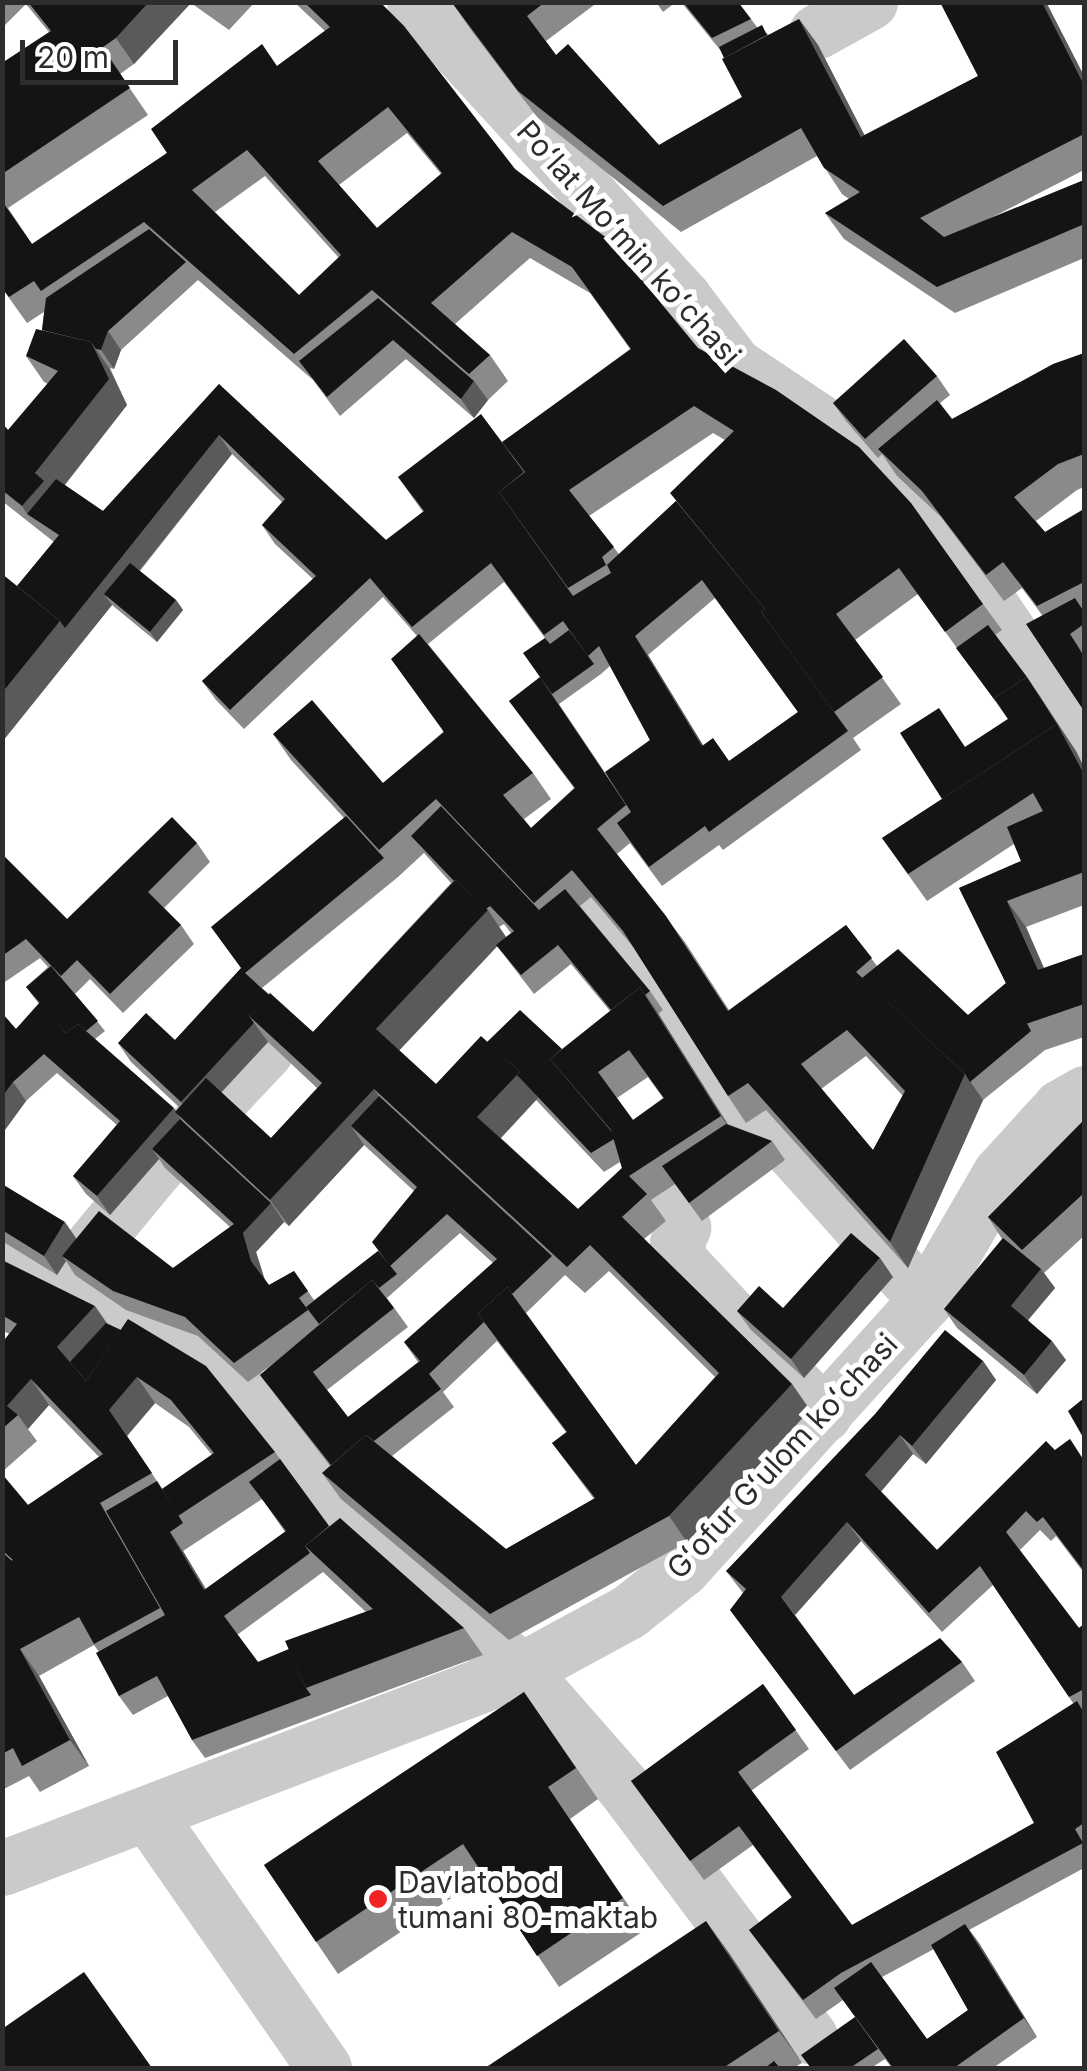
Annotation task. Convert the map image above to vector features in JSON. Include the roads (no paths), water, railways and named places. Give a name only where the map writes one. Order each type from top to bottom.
[{"type":"street","name":"Poʻlat Moʻmin koʻchasi","points":[[414,2],[684,298],[735,365],[849,441],[934,523],[1084,742]]},
{"type":"street","points":[[816,32],[870,2]]},
{"type":"street","points":[[594,914],[673,1016],[747,1137],[767,1122],[926,1300]]},
{"type":"street","points":[[62,1284],[80,1256],[130,1197],[266,1051]]},
{"type":"street","name":"Gʻofur Gʻulom koʻchasi","points":[[2,1868],[522,1670],[628,1612],[682,1569],[926,1300],[1000,1173],[1060,1107],[1084,1094]]},
{"type":"street","points":[[668,1197],[683,1226],[676,1243],[680,1260],[824,1415]]},
{"type":"street","points":[[2,1254],[205,1362],[237,1385],[337,1510],[522,1670],[626,1790],[810,2036]]},
{"type":"street","points":[[146,1813],[324,2068]]},
{"type":"place","name":"Davlatobod tumani 80-maktab","points":[[378,1899]]}]
